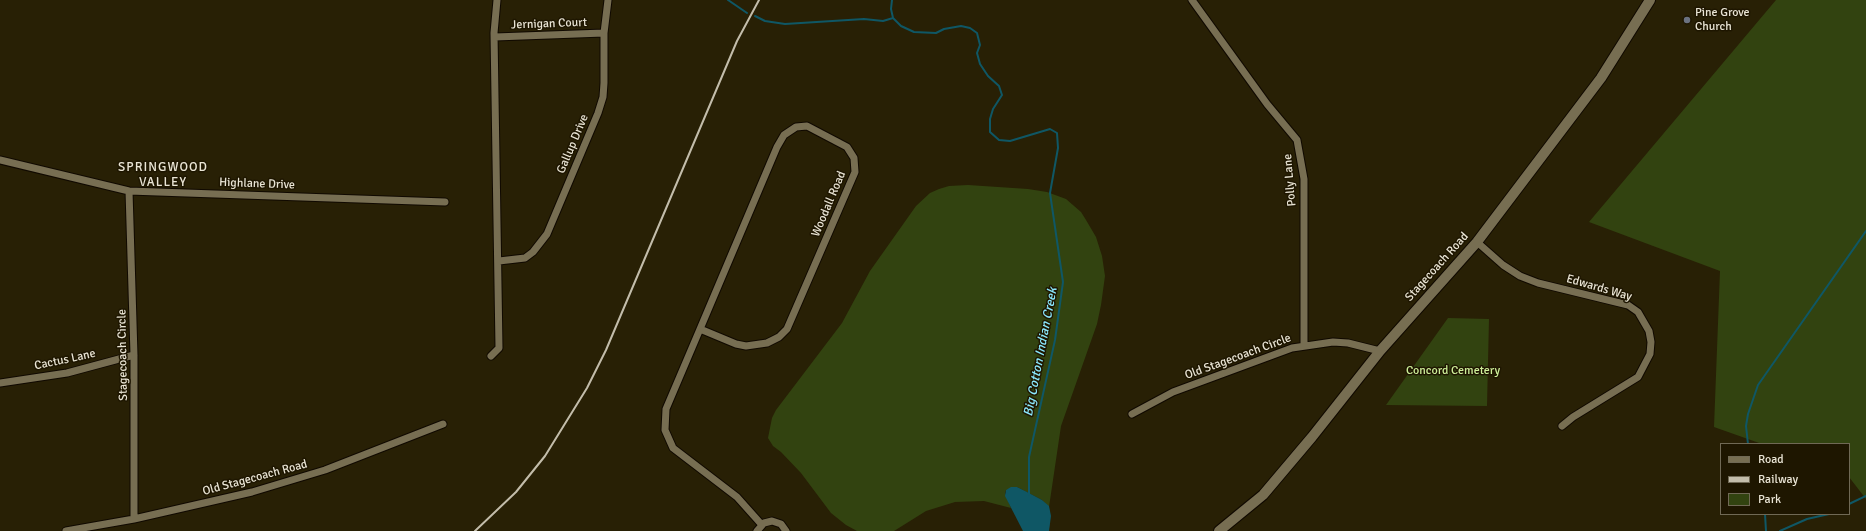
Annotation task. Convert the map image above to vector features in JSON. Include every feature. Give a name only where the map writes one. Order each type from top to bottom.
[{"type":"street","points":[[491,356],[499,348],[495,37],[497,0]]},
{"type":"street","name":"Gallup Drive","points":[[499,261],[525,258],[533,252],[547,234],[598,113],[603,97],[604,33],[608,0]]},
{"type":"street","name":"Polly Lane","points":[[1192,0],[1267,104],[1297,140],[1304,179],[1304,345]]},
{"type":"street","name":"Stagecoach Road","points":[[1219,531],[1263,495],[1312,437],[1380,351],[1477,242],[1601,78],[1650,0]]},
{"type":"street","name":"Jernigan Court","points":[[495,37],[604,33]]},
{"type":"street","name":"Woodall Road","points":[[700,329],[736,344],[746,346],[767,343],[787,329],[855,172],[854,158],[847,147],[807,126],[796,127],[784,135],[777,147],[666,409],[664,422],[666,434],[676,451],[735,496],[760,528],[768,521],[775,521],[783,525],[786,531]]},
{"type":"street","name":"Highlane Drive","points":[[0,160],[129,191],[445,202]]},
{"type":"street","name":"Stagecoach Circle","points":[[129,191],[134,355],[134,519]]},
{"type":"street","name":"Edwards Way","points":[[1477,242],[1503,265],[1520,276],[1538,283],[1628,305],[1638,312],[1650,331],[1650,354],[1638,377],[1573,417],[1562,426]]},
{"type":"street","name":"Old Stagecoach Circle","points":[[1132,414],[1186,386],[1257,360],[1304,345],[1333,342],[1348,343],[1380,351]]},
{"type":"street","name":"Cactus Lane","points":[[0,384],[67,373],[134,355]]},
{"type":"street","name":"Old Stagecoach Road","points":[[66,531],[134,519],[260,490],[325,470],[443,424]]},
{"type":"green space","points":[[1776,0],[1866,0],[1866,499],[1850,478],[1850,443],[1759,443],[1714,427],[1720,271],[1589,222]]},
{"type":"green space","points":[[968,185],[1028,189],[1047,192],[1066,199],[1081,212],[1096,237],[1102,256],[1105,276],[1097,324],[1061,426],[1049,507],[1042,500],[1017,487],[1006,490],[1005,493],[1011,508],[984,501],[955,502],[926,511],[894,531],[857,531],[846,525],[831,513],[801,473],[781,452],[773,446],[768,438],[772,418],[776,410],[842,323],[870,271],[916,206],[930,193],[939,189],[949,186]]},
{"type":"green space","name":"Concord Cemetery","points":[[1448,318],[1489,319],[1487,406],[1386,405]]},
{"type":"water","points":[[1011,487],[1017,487],[1027,492],[1042,500],[1049,506],[1051,516],[1049,531],[1023,531],[1005,496],[1006,490]]},
{"type":"waterway","points":[[728,0],[747,13]]},
{"type":"waterway","name":"Big Cotton Indian Creek","points":[[892,0],[891,9],[893,18],[901,26],[914,32],[936,33],[944,29],[961,26],[970,28],[977,33],[980,45],[977,53],[980,64],[988,76],[999,86],[1002,95],[993,109],[990,119],[990,132],[999,140],[1010,141],[1050,129],[1057,133],[1058,148],[1050,193],[1063,282],[1055,340],[1029,457],[1029,495]]},
{"type":"waterway","points":[[755,16],[765,21],[785,24],[864,19],[883,21],[893,18]]},
{"type":"waterway","points":[[1748,443],[1746,426],[1748,414],[1758,385],[1866,231]]},
{"type":"waterway","points":[[1850,504],[1866,496]]},
{"type":"waterway","points":[[1765,515],[1766,531]]},
{"type":"waterway","points":[[1780,531],[1807,519],[1825,515]]},
{"type":"railway","points":[[475,531],[516,492],[545,456],[587,388],[606,350],[737,41],[759,0]]},
{"type":"place","name":"Pine Grove Church","points":[[1687,20]]},
{"type":"district","name":"SPRINGWOOD VALLEY","points":[[163,176]]}]
